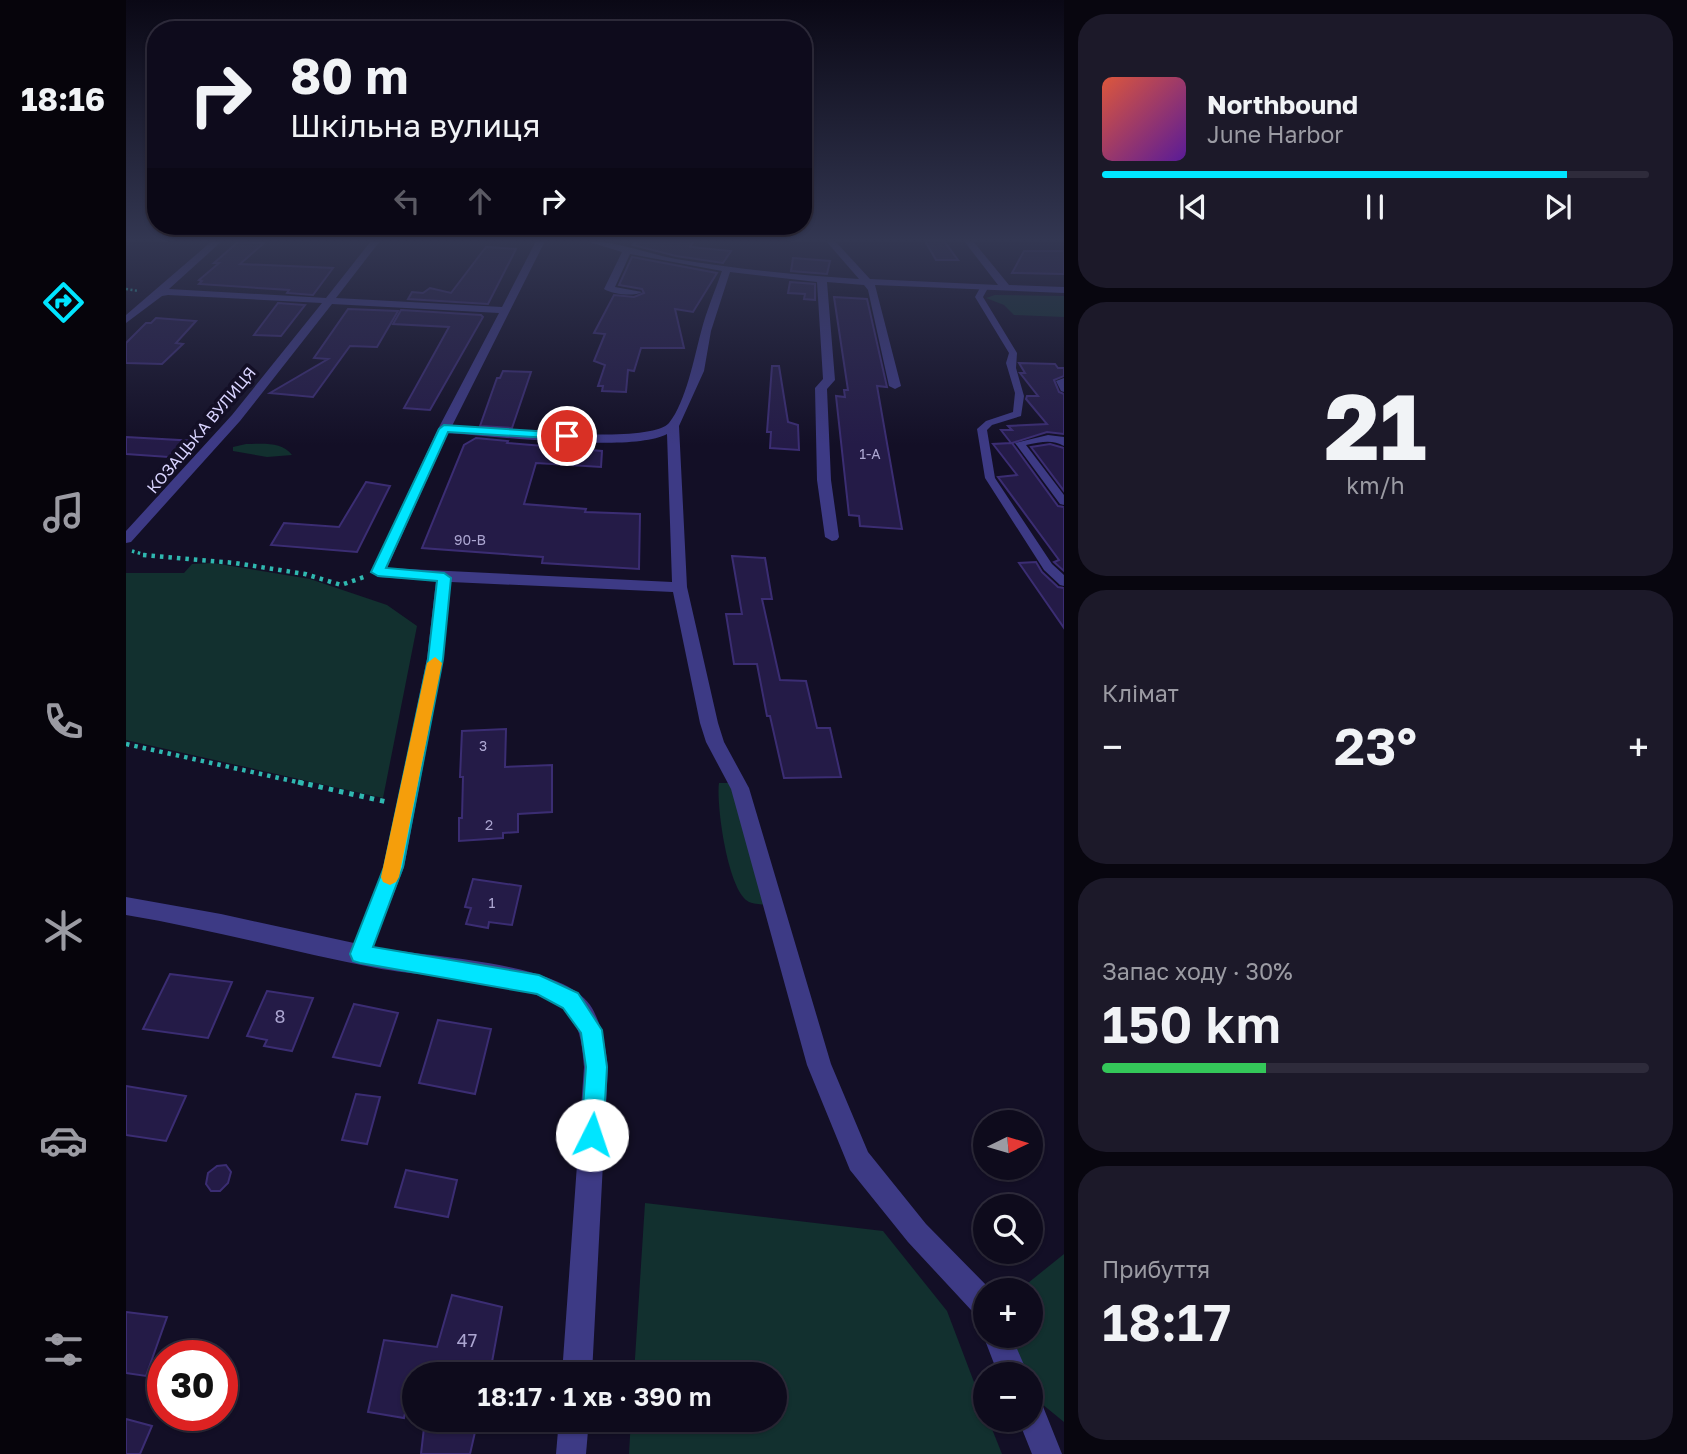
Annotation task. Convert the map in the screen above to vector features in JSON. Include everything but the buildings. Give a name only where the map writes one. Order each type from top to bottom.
[{"type":"street","points":[[126,320],[140,309]]},
{"type":"street","name":"КОЗАЦЬКА ВУЛИЦЯ","points":[[126,539],[236,418],[322,309]]},
{"type":"street","points":[[488,309],[506,310],[444,429],[378,572],[444,578],[680,587]]},
{"type":"street","points":[[714,309],[698,371],[673,426],[680,587],[709,723],[715,742],[740,788],[775,900],[791,974],[819,1065],[859,1161],[917,1233],[973,1292]]},
{"type":"street","points":[[824,309],[829,380],[821,388],[823,466],[832,537]]},
{"type":"street","points":[[879,309],[895,386]]},
{"type":"street","points":[[444,429],[616,439],[654,436],[673,426]]},
{"type":"street","points":[[360,954],[394,867],[435,659],[444,578]]},
{"type":"street","points":[[126,906],[178,914],[360,954],[539,985],[571,1000],[591,1030],[596,1067],[578,1362]]},
{"type":"street","points":[[571,1454],[573,1432]]},
{"type":"street","points":[[1038,1432],[1047,1454]]},
{"type":"lane","points":[[986,309],[1013,353],[1011,369],[1020,391],[1018,414],[989,423],[982,429],[989,478],[1048,567],[1064,582]]},
{"type":"lane","points":[[1064,381],[1060,381],[1064,389]]},
{"type":"lane","points":[[1064,443],[1061,439],[1048,438],[1020,443],[1064,502]]},
{"type":"path","points":[[126,550],[151,557],[235,563],[305,574],[341,585],[378,572]]},
{"type":"path","points":[[126,744],[405,806]]},
{"type":"green space","points":[[1008,309],[1064,309],[1064,317],[1014,315]]},
{"type":"green space","points":[[246,444],[277,445],[292,455],[267,457],[233,451],[233,447]]},
{"type":"green space","points":[[213,563],[310,579],[387,605],[417,626],[383,798],[126,740],[126,573],[184,573],[192,564]]},
{"type":"green space","points":[[719,783],[734,783],[765,905],[749,902],[735,882],[725,847],[719,809]]},
{"type":"green space","points":[[645,1203],[883,1231],[947,1311],[973,1379],[973,1432],[993,1432],[1002,1454],[629,1454],[630,1432],[787,1432],[787,1362],[635,1362]]},
{"type":"green space","points":[[1064,1254],[1064,1422],[1043,1405],[1043,1362],[1016,1362],[1011,1348],[1043,1348],[1043,1278],[1034,1278]]},
{"type":"slow traffic","points":[[390,877],[435,663]]},
{"type":"route","points":[[567,436],[444,429],[378,572],[444,578],[435,659],[394,867],[360,954],[539,985],[571,1000],[591,1030],[596,1067],[592,1135]]}]
